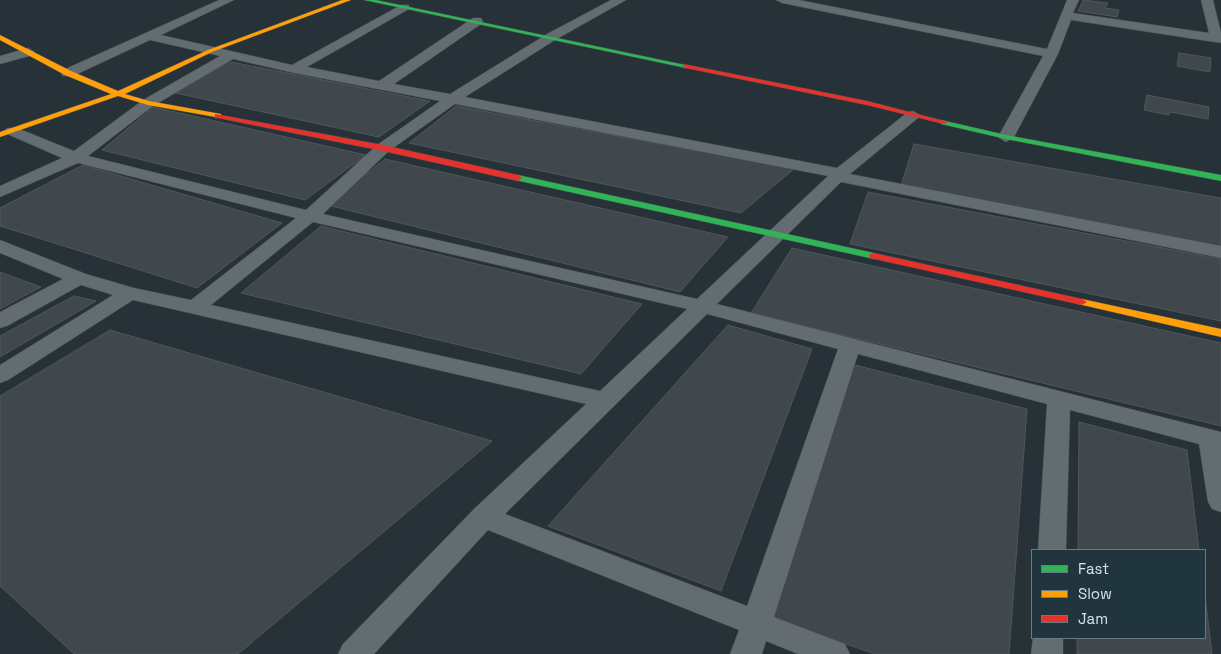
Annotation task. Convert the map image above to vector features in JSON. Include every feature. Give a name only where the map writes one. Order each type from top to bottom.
[{"type":"street","points":[[68,73],[228,0]]},
{"type":"street","points":[[6,133],[59,112],[118,94],[210,51],[348,0]]},
{"type":"street","points":[[367,0],[552,37],[1006,137],[1221,178]]},
{"type":"street","points":[[194,308],[310,216],[383,148],[452,99],[552,37],[620,0]]},
{"type":"street","points":[[782,0],[1051,54]]},
{"type":"street","points":[[1006,137],[1051,54],[1072,0]]},
{"type":"street","points":[[1067,16],[1218,38],[1207,0]]},
{"type":"street","points":[[848,14],[859,4]]},
{"type":"street","points":[[294,69],[405,7]]},
{"type":"street","points":[[381,86],[477,21]]},
{"type":"street","points":[[150,36],[229,56],[1221,252]]},
{"type":"street","points":[[0,37],[68,73],[118,94],[148,103],[383,148],[778,234],[1221,334]]},
{"type":"street","points":[[0,60],[28,52]]},
{"type":"street","points":[[0,192],[76,158],[148,103],[229,56]]},
{"type":"street","points":[[354,654],[484,517],[702,306],[839,175],[913,115]]},
{"type":"street","points":[[6,133],[76,158],[310,216],[702,306],[1216,440],[1221,502]]},
{"type":"street","points":[[0,246],[79,278],[130,293],[605,400]]},
{"type":"street","points":[[0,321],[79,278]]},
{"type":"street","points":[[0,375],[130,293]]},
{"type":"street","points":[[746,654],[850,346]]},
{"type":"street","points":[[1052,549],[1059,400]]},
{"type":"street","points":[[484,517],[834,654]]},
{"type":"street","points":[[1047,654],[1048,639]]},
{"type":"building","points":[[1083,0],[1108,3],[1105,8],[1119,10],[1117,17],[1078,11]]},
{"type":"building","points":[[1179,53],[1211,58],[1210,72],[1177,66]]},
{"type":"building","points":[[231,62],[430,101],[379,137],[171,92]]},
{"type":"building","points":[[1147,95],[1209,107],[1208,119],[1170,112],[1169,115],[1144,110]]},
{"type":"building","points":[[456,106],[794,169],[741,213],[409,143]]},
{"type":"building","points":[[153,107],[366,155],[305,200],[102,150]]},
{"type":"building","points":[[914,144],[1221,198],[1221,247],[901,186]]},
{"type":"building","points":[[385,159],[728,237],[680,292],[327,205]]},
{"type":"building","points":[[83,165],[282,223],[197,288],[0,226],[0,208]]},
{"type":"building","points":[[868,192],[1221,259],[1221,321],[850,244]]},
{"type":"building","points":[[321,226],[642,304],[581,374],[241,293]]},
{"type":"building","points":[[792,248],[1221,343],[1221,426],[751,313]]},
{"type":"building","points":[[0,272],[41,287],[0,309]]},
{"type":"building","points":[[74,296],[96,301],[0,357],[0,336]]},
{"type":"building","points":[[728,325],[812,349],[721,591],[548,526]]},
{"type":"building","points":[[110,330],[492,441],[238,654],[74,654],[0,586],[0,396]]},
{"type":"building","points":[[851,364],[1027,409],[1009,654],[875,654],[771,618]]},
{"type":"building","points":[[1079,422],[1187,450],[1199,549],[1078,549]]},
{"type":"building","points":[[1206,604],[1212,654],[1077,654],[1077,639],[1206,639]]},
{"type":"traffic: fast","points":[[367,0],[686,66]]},
{"type":"traffic: fast","points":[[944,122],[1006,137],[1221,178]]},
{"type":"traffic: fast","points":[[518,178],[874,256]]},
{"type":"traffic: slow","points":[[0,135],[118,94],[210,51],[348,0]]},
{"type":"traffic: slow","points":[[0,37],[68,73],[118,94],[148,103],[218,116]]},
{"type":"traffic: slow","points":[[1082,302],[1221,333]]},
{"type":"traffic: jam","points":[[686,66],[867,103],[944,122]]},
{"type":"traffic: jam","points":[[218,116],[383,148],[518,178]]},
{"type":"traffic: jam","points":[[874,256],[1082,302]]}]
